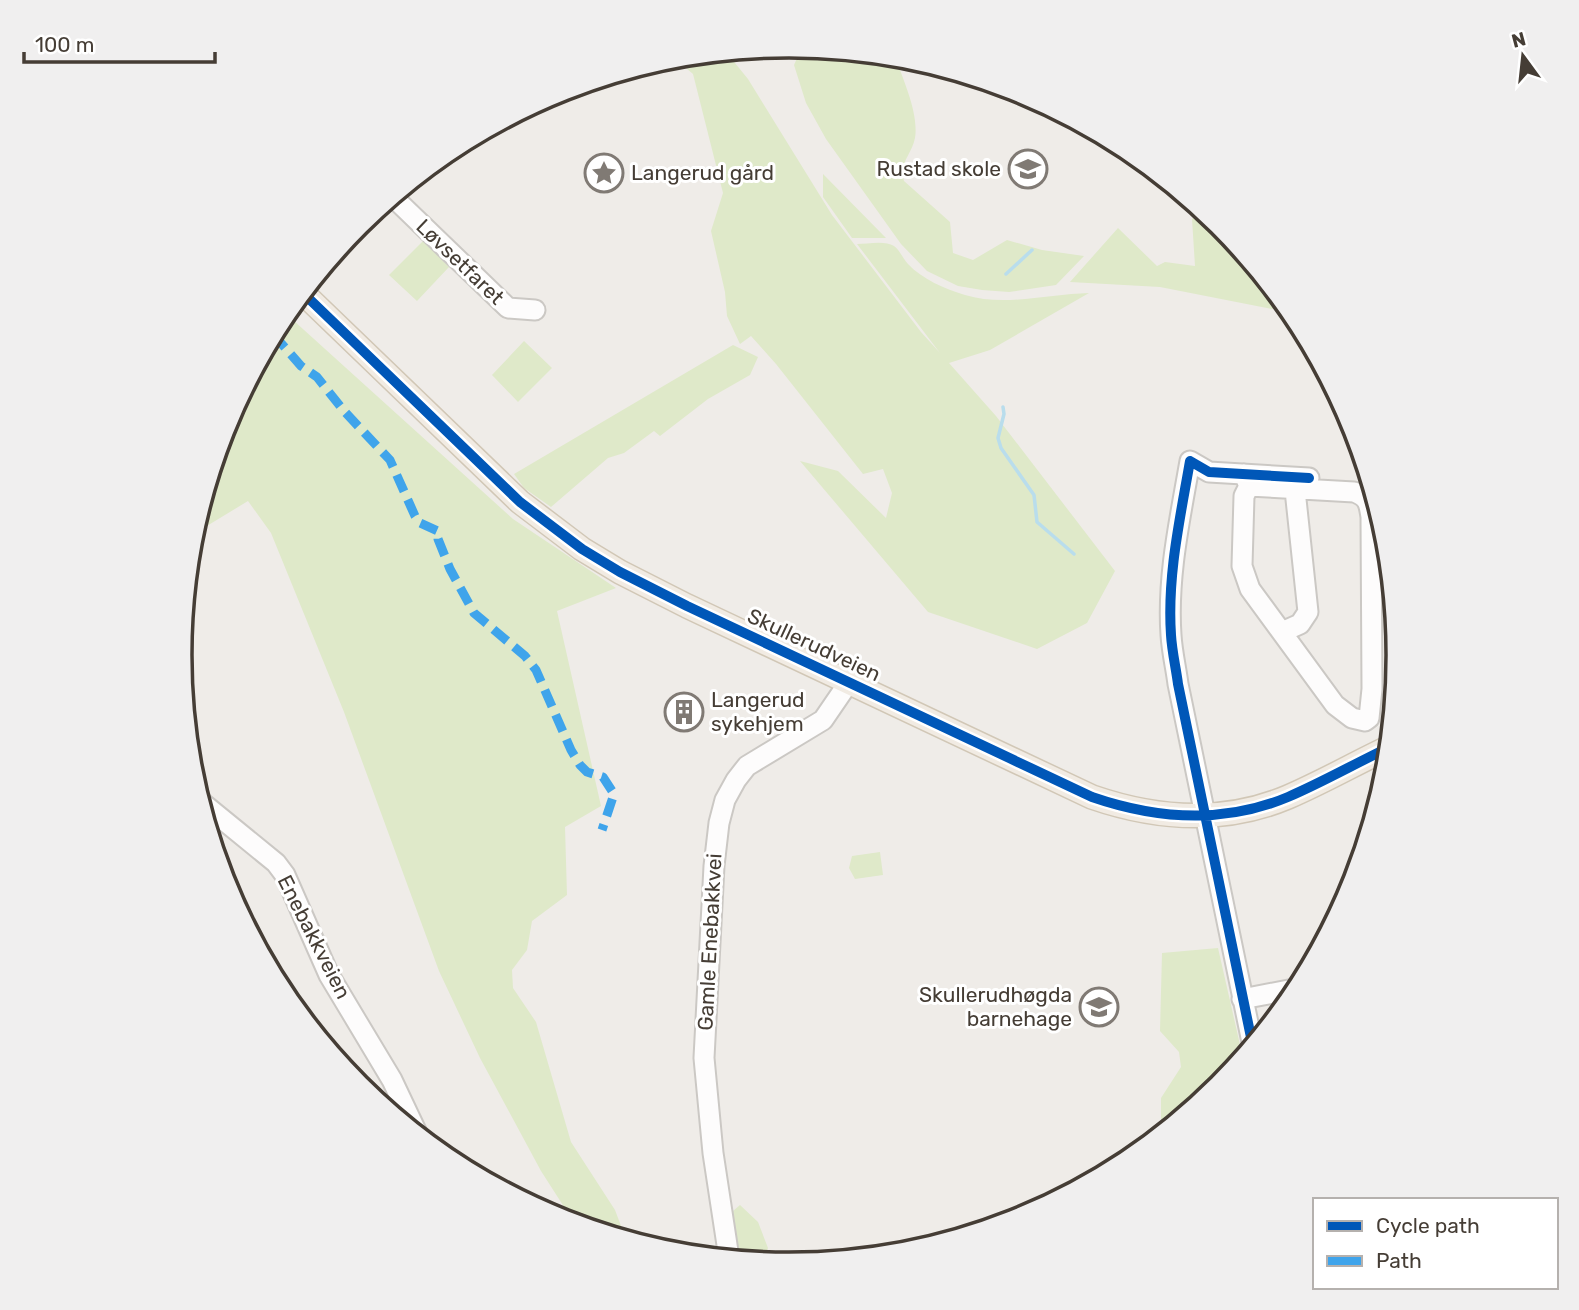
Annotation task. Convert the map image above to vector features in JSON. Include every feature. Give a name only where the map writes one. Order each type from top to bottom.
[{"type":"main road","name":"Skullerudveien","points":[[310,300],[480,465],[548,525],[593,555],[642,584],[1092,797],[1143,812],[1204,816],[1241,811],[1286,798],[1378,753]]},
{"type":"street","name":"Løvsetfaret","points":[[400,203],[508,308],[535,310]]},
{"type":"street","points":[[1250,1036],[1178,684],[1171,636],[1177,529],[1190,461],[1207,472],[1246,480],[1302,484],[1365,496]]},
{"type":"street","points":[[1246,480],[1242,537],[1245,579],[1264,610],[1335,705],[1359,721],[1369,718],[1372,689],[1369,513]]},
{"type":"street","points":[[1282,632],[1300,624],[1308,612],[1302,484]]},
{"type":"street","name":"Gamle Enebakkvei","points":[[728,1249],[713,1153],[704,1058],[714,866],[719,823],[725,800],[747,766],[823,720],[849,682]]},
{"type":"street","name":"Enebakkveien","points":[[214,812],[276,863],[285,875],[329,975],[391,1080],[407,1114]]},
{"type":"street","points":[[1242,999],[1283,991]]},
{"type":"green space","points":[[797,58],[829,59],[899,68],[910,97],[916,128],[903,169],[904,181],[950,222],[953,253],[973,260],[1007,240],[1042,250],[1084,256],[1056,285],[1009,292],[958,286],[927,271],[901,244],[826,139],[806,103],[794,65]]},
{"type":"green space","points":[[733,61],[748,79],[832,215],[940,353],[857,244],[890,244],[927,279],[965,295],[1011,300],[1089,293],[990,350],[949,363],[996,416],[1115,571],[1087,623],[1037,649],[928,612],[800,461],[838,471],[886,518],[892,493],[883,469],[863,474],[751,336],[740,344],[727,316],[725,292],[711,231],[723,193],[693,74],[685,67]]},
{"type":"green space","points":[[823,174],[886,238],[852,238],[823,197]]},
{"type":"green space","points":[[1195,217],[1239,261],[1276,310],[1160,287],[1070,282],[1118,228],[1157,266],[1165,262],[1195,266],[1192,219]]},
{"type":"green space","points":[[423,241],[449,267],[417,301],[389,275]]},
{"type":"green space","points":[[294,321],[513,519],[616,588],[557,611],[601,806],[565,827],[567,895],[532,921],[527,950],[512,970],[513,988],[536,1022],[571,1142],[615,1210],[622,1228],[565,1209],[541,1171],[480,1058],[439,971],[344,712],[271,533],[248,501],[207,526],[224,463],[238,426],[272,356]]},
{"type":"green space","points":[[524,341],[552,368],[518,402],[492,375]]},
{"type":"green space","points":[[733,345],[758,357],[750,375],[708,399],[660,436],[654,431],[624,453],[608,458],[551,507],[524,488],[514,474]]},
{"type":"green space","points":[[880,852],[883,875],[855,879],[849,868],[852,856]]},
{"type":"green space","points":[[1218,948],[1241,1047],[1212,1077],[1161,1122],[1161,1098],[1181,1067],[1179,1052],[1160,1031],[1162,953]]},
{"type":"green space","points":[[740,1205],[758,1222],[768,1248],[767,1251],[735,1249],[733,1211]]},
{"type":"waterway","points":[[1006,274],[1032,250]]},
{"type":"waterway","points":[[1003,407],[1004,414],[998,438],[1001,448],[1034,495],[1037,522],[1074,554]]},
{"type":"marked path","points":[[281,343],[301,366],[317,377],[344,411],[390,460],[415,516],[420,523],[438,531],[438,539],[450,569],[474,613],[525,656],[536,670],[580,765],[587,772],[603,777],[614,794],[602,830]]},
{"type":"cycle path","points":[[310,300],[520,502],[582,549],[687,606],[1092,797],[1165,814],[1215,815],[1264,806],[1288,797],[1378,753]]},
{"type":"cycle path","points":[[1250,1035],[1172,648],[1170,613],[1173,569],[1190,461],[1209,472],[1309,478]]},
{"type":"place","name":"Rustad skole","points":[[1028,169]]},
{"type":"place","name":"Langerud gård","points":[[604,173]]},
{"type":"place","name":"Langerud sykehjem","points":[[684,712]]},
{"type":"place","name":"Skullerudhøgda barnehage","points":[[1099,1007]]}]
